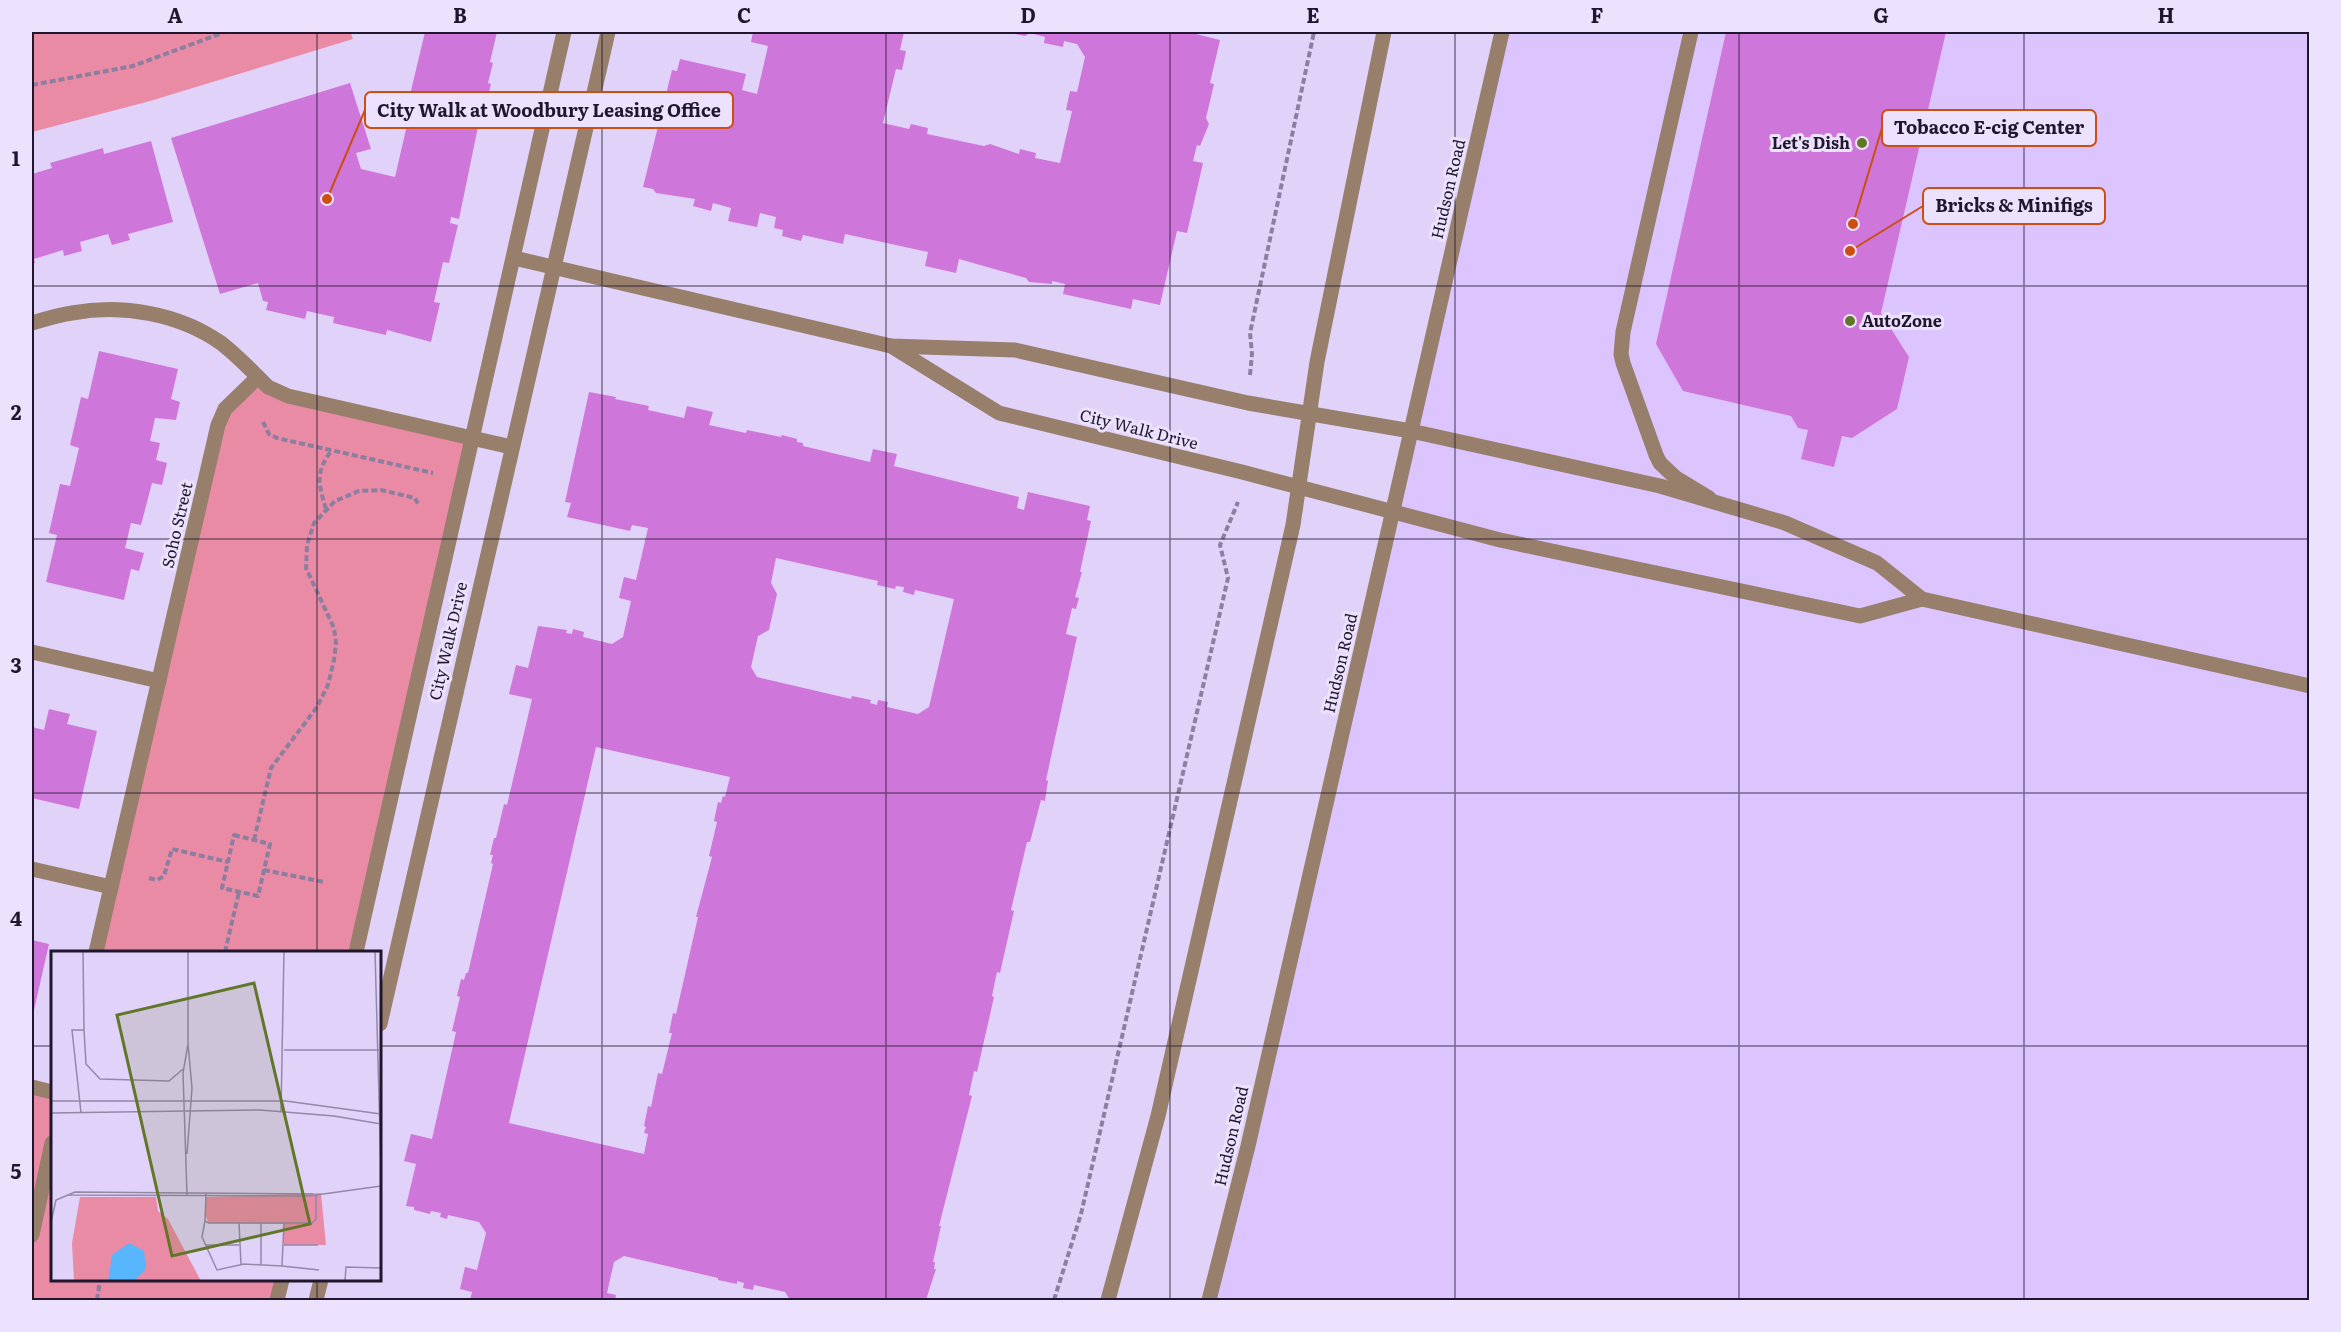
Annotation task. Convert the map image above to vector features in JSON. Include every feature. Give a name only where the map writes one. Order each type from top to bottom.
[{"type":"street","name":"City Walk Drive","points":[[356,951],[564,32]]},
{"type":"street","name":"City Walk Drive","points":[[381,1020],[608,32]]},
{"type":"street","points":[[1108,1300],[1158,1116],[1290,536],[1317,362],[1384,32]]},
{"type":"street","name":"Hudson Road","points":[[1209,1300],[1251,1134],[1502,32]]},
{"type":"street","points":[[1691,32],[1623,332],[1621,354],[1650,442],[1660,463],[1676,478],[1712,500],[1785,523],[1877,563],[1922,599],[2310,686]]},
{"type":"street","name":"City Walk Drive","points":[[514,258],[891,346],[1015,350],[1248,403],[1411,431],[1712,500]]},
{"type":"street","points":[[32,325],[68,313],[110,309],[146,313],[171,319],[217,341],[268,387],[288,396],[511,447]]},
{"type":"street","name":"City Walk Drive","points":[[891,346],[999,413],[1393,511],[1500,540],[1860,616],[1922,599]]},
{"type":"street","name":"Soho Street","points":[[96,951],[218,425],[230,403],[258,377]]},
{"type":"street","points":[[32,652],[159,681]]},
{"type":"street","points":[[32,869],[111,887]]},
{"type":"street","points":[[32,1087],[51,1092]]},
{"type":"street","points":[[32,1235],[51,1148]]},
{"type":"street","points":[[277,1300],[282,1281]]},
{"type":"street","points":[[316,1300],[321,1281]]},
{"type":"path","points":[[32,85],[133,66],[225,32]]},
{"type":"path","points":[[1252,354],[1250,333],[1314,32]]},
{"type":"path","points":[[263,422],[266,430],[272,436],[433,472]]},
{"type":"path","points":[[326,508],[319,475],[324,461],[332,450]]},
{"type":"path","points":[[255,840],[271,768],[317,707],[328,685],[334,660],[336,643],[334,628],[306,568],[307,545],[314,522],[335,501],[351,493],[367,490],[381,490],[414,498],[418,504]]},
{"type":"path","points":[[1054,1300],[1081,1214],[1228,578],[1220,545],[1232,514]]},
{"type":"path","points":[[234,835],[255,840],[270,844],[258,896],[222,888],[234,835]]},
{"type":"path","points":[[149,878],[160,879],[164,876],[172,849],[228,862]]},
{"type":"path","points":[[264,870],[324,882]]},
{"type":"path","points":[[225,951],[239,892]]},
{"type":"path","points":[[97,1300],[100,1281]]},
{"type":"shaded area","points":[[32,32],[355,32],[351,33],[353,39],[150,101],[32,132]]},
{"type":"shaded area","points":[[1502,32],[2309,32],[2309,1300],[1209,1300]]},
{"type":"shaded area","points":[[258,377],[268,387],[473,438],[356,951],[96,951],[218,425]]},
{"type":"shaded area","points":[[32,1087],[51,1092],[51,1281],[282,1281],[277,1300],[32,1300]]},
{"type":"building","points":[[425,32],[497,32],[490,62],[493,63],[488,83],[491,84],[483,117],[474,115],[471,125],[478,127],[459,219],[451,217],[450,223],[458,225],[449,263],[443,262],[434,302],[440,303],[431,342],[387,330],[386,335],[333,323],[334,317],[307,311],[305,319],[266,310],[268,302],[263,301],[258,283],[220,294],[171,138],[350,83],[371,149],[356,153],[361,169],[395,177],[407,125],[403,124]]},
{"type":"building","points":[[753,32],[904,32],[900,50],[906,51],[902,70],[896,69],[883,123],[909,129],[911,124],[928,128],[927,134],[984,146],[990,144],[1019,154],[1020,149],[1036,153],[1035,158],[1060,163],[1072,111],[1066,110],[1070,91],[1077,92],[1085,57],[1077,44],[1064,41],[1063,47],[1044,43],[1045,37],[1030,33],[1025,36],[1013,32],[1188,32],[1220,40],[1210,83],[1214,84],[1206,118],[1209,124],[1200,146],[1197,145],[1193,161],[1203,163],[1187,233],[1177,231],[1160,305],[1133,299],[1131,309],[1063,294],[1065,284],[1052,281],[1052,284],[1029,282],[1026,278],[959,259],[956,273],[925,266],[928,252],[845,234],[843,244],[803,235],[801,241],[782,236],[783,230],[774,228],[776,217],[760,213],[757,227],[728,221],[731,208],[713,203],[711,211],[693,206],[695,199],[656,193],[653,189],[643,187],[672,70],[677,71],[680,59],[746,74],[742,90],[757,94],[768,46],[751,42]]},
{"type":"building","points":[[1726,32],[1946,32],[1881,313],[1909,357],[1897,409],[1852,438],[1842,436],[1834,467],[1801,459],[1808,430],[1798,428],[1791,416],[1683,391],[1656,344]]},
{"type":"building","points":[[151,141],[173,222],[128,234],[130,240],[112,245],[108,234],[80,242],[82,251],[64,256],[63,250],[34,259],[35,263],[32,264],[32,174],[52,168],[50,163],[103,148],[104,154]]},
{"type":"building","points":[[99,351],[178,369],[171,399],[180,402],[176,420],[155,418],[150,441],[160,443],[156,460],[167,463],[162,485],[152,483],[141,525],[131,523],[125,548],[144,553],[139,571],[131,569],[124,600],[46,582],[57,535],[49,533],[60,484],[70,486],[79,448],[70,445],[81,397],[88,399]]},
{"type":"building","points":[[589,392],[649,406],[648,410],[684,418],[687,406],[713,412],[709,425],[746,433],[747,430],[781,437],[782,435],[797,439],[797,442],[803,443],[803,446],[870,462],[873,449],[897,454],[894,466],[1019,497],[1017,508],[1024,510],[1028,492],[1090,506],[1087,520],[1091,521],[1075,597],[1079,598],[1076,609],[1072,608],[1066,634],[1077,637],[1046,780],[1048,781],[1045,801],[1041,800],[1030,842],[1027,842],[1011,910],[1014,911],[1000,973],[997,972],[992,996],[994,997],[977,1072],[974,1071],[969,1095],[972,1096],[939,1226],[941,1226],[933,1262],[935,1262],[934,1269],[936,1269],[926,1300],[790,1300],[785,1292],[754,1285],[753,1290],[743,1288],[744,1283],[737,1281],[737,1284],[718,1280],[718,1278],[624,1256],[614,1262],[607,1293],[616,1295],[615,1300],[470,1300],[472,1292],[460,1289],[465,1267],[477,1270],[486,1233],[479,1222],[448,1215],[447,1219],[440,1217],[441,1213],[431,1211],[430,1214],[406,1206],[416,1164],[404,1161],[411,1134],[432,1139],[456,1032],[452,1031],[460,997],[457,996],[461,979],[464,980],[468,973],[493,864],[491,863],[493,855],[490,855],[504,804],[507,805],[532,699],[509,694],[516,665],[528,668],[538,626],[567,630],[566,633],[572,634],[573,629],[584,632],[583,637],[612,644],[623,637],[631,601],[619,598],[624,577],[636,580],[648,528],[632,525],[630,531],[567,517],[571,503],[565,502]],"holes":[[[776,558],[878,581],[877,585],[895,589],[896,586],[904,587],[903,592],[914,595],[915,590],[954,599],[929,707],[918,714],[887,707],[888,702],[878,700],[877,705],[870,703],[871,700],[852,696],[851,699],[757,677],[751,667],[758,636],[769,630],[777,594],[771,583]],[[596,747],[730,777],[725,797],[723,796],[721,803],[718,802],[714,821],[717,822],[709,856],[712,857],[696,917],[698,917],[676,1014],[673,1013],[669,1033],[672,1033],[662,1074],[658,1073],[651,1107],[648,1106],[644,1126],[646,1127],[644,1133],[648,1134],[644,1154],[509,1123]]]},
{"type":"building","points":[[49,709],[70,714],[67,724],[97,731],[79,809],[32,798],[32,727],[44,730]]},
{"type":"building","points":[[32,940],[49,944],[32,1019]]},
{"type":"place","name":"Let's Dish","points":[[1862,143]]},
{"type":"place","name":"City Walk at Woodbury Leasing Office","points":[[327,199]]},
{"type":"place","name":"Tobacco E-cig Center","points":[[1853,224]]},
{"type":"place","name":"Bricks & Minifigs","points":[[1850,251]]},
{"type":"place","name":"AutoZone","points":[[1850,321]]}]
